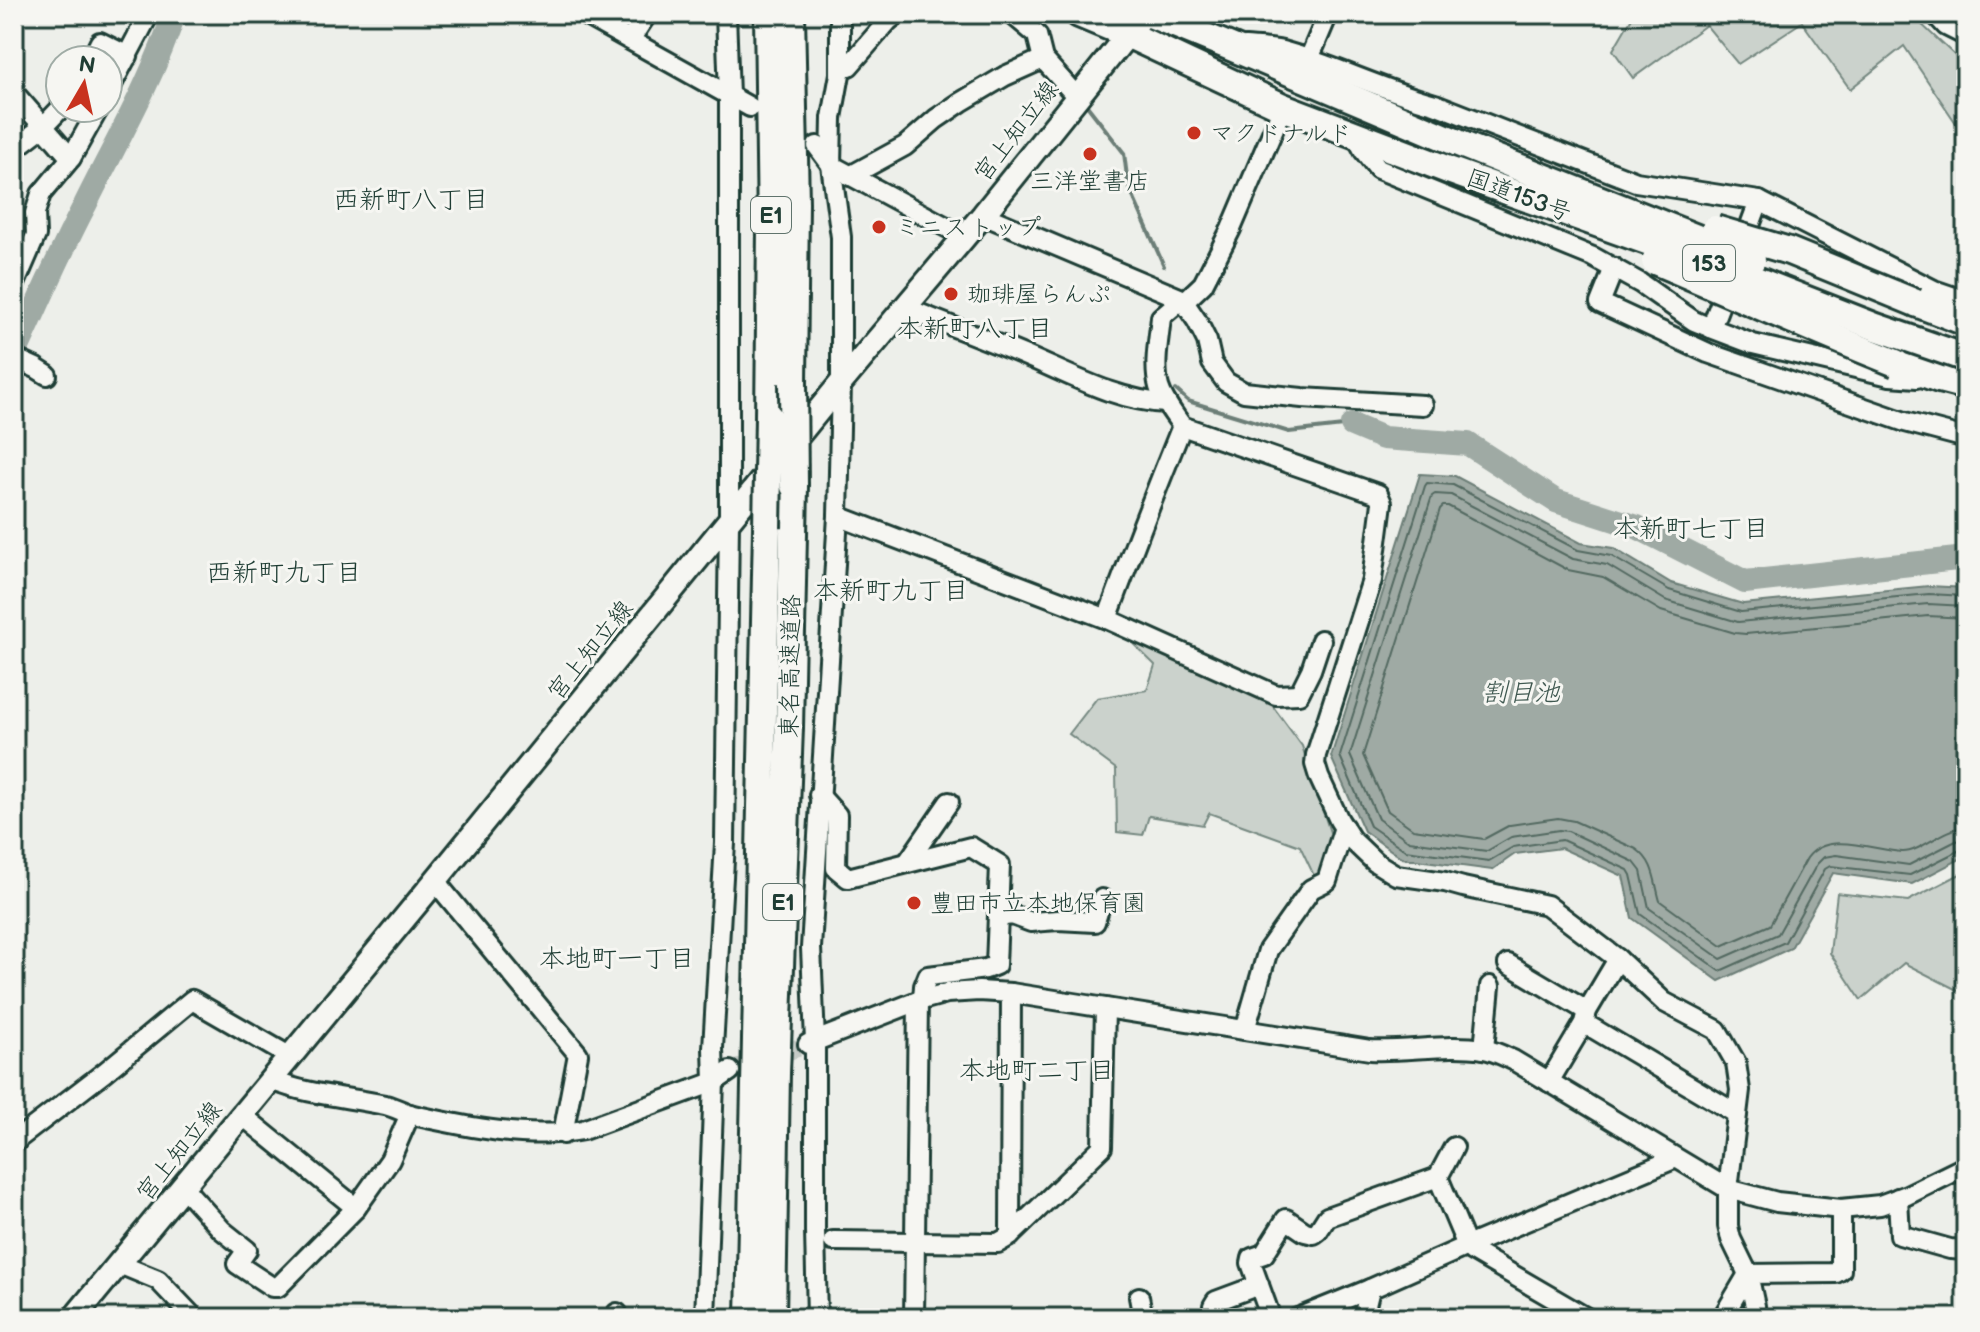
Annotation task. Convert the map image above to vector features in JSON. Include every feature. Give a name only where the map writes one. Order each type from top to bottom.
[{"type":"highway","name":"東名高速道路","points":[[750,1318],[769,417],[771,229],[768,14]]},
{"type":"highway","name":"東名高速道路","points":[[772,1318],[776,1073],[789,728],[794,486],[795,203],[791,14]]},
{"type":"highway","name":"国道153号","points":[[1079,14],[1283,107],[1966,358]]},
{"type":"highway","name":"国道153号","points":[[1147,14],[1825,290],[1966,342]]},
{"type":"highway","name":"153","points":[[1458,143],[1498,149],[1650,210],[1789,251],[1966,322]]},
{"type":"highway","name":"153","points":[[1451,171],[1470,185],[1896,363],[1966,386]]},
{"type":"highway","points":[[782,938],[787,1318]]},
{"type":"main road","name":"宮上知立線","points":[[74,1318],[184,1188],[841,383],[965,237],[1127,34],[1147,14]]},
{"type":"street","points":[[124,63],[149,14]]},
{"type":"street","points":[[583,14],[750,107]]},
{"type":"street","points":[[630,40],[647,14]]},
{"type":"street","points":[[705,1318],[722,1076],[713,1048],[725,843],[729,521],[729,95],[726,14]]},
{"type":"street","points":[[817,1318],[809,1044],[819,795],[838,516],[841,237],[831,165],[832,118],[840,66],[840,14]]},
{"type":"street","points":[[840,66],[849,66],[897,14]]},
{"type":"street","points":[[1012,14],[1037,35],[1043,59],[1077,97]]},
{"type":"street","points":[[1309,59],[1328,14]]},
{"type":"street","points":[[1935,14],[1946,26],[1966,36]]},
{"type":"street","points":[[1226,45],[1278,50],[1309,59],[1636,182],[1759,201],[1934,290],[1966,301]]},
{"type":"street","points":[[124,54],[128,56]]},
{"type":"street","points":[[850,176],[905,146],[961,102],[1005,76],[1043,59]]},
{"type":"street","points":[[14,93],[71,158]]},
{"type":"street","points":[[1283,107],[1231,229],[1203,284],[1161,317],[1157,367],[1159,388],[1182,426],[1378,494],[1382,503],[1372,580],[1316,755],[1319,777],[1351,839],[1375,862],[1396,875],[1445,882],[1547,905],[1618,959],[1664,1002],[1717,1030],[1736,1063],[1740,1090],[1728,1189],[1728,1226],[1748,1274],[1756,1318]]},
{"type":"street","points":[[14,286],[36,235],[35,213],[41,194],[71,158],[90,124]]},
{"type":"street","points":[[14,149],[44,126]]},
{"type":"street","points":[[1355,134],[1378,169],[1563,244],[1614,268],[1694,321],[1753,344],[1890,376],[1939,379]]},
{"type":"street","points":[[817,146],[831,165],[965,237]]},
{"type":"street","points":[[1711,328],[1759,201]]},
{"type":"street","points":[[983,215],[1182,301],[1207,341],[1212,363],[1226,382],[1244,392],[1423,405]]},
{"type":"street","points":[[1614,268],[1600,303],[1708,353],[1905,422],[1966,438]]},
{"type":"street","points":[[905,308],[1081,380],[1144,402],[1166,403]]},
{"type":"street","points":[[14,358],[42,371]]},
{"type":"street","points":[[1107,619],[1182,426]]},
{"type":"street","points":[[838,516],[1107,619],[1276,695],[1299,694],[1321,640]]},
{"type":"street","points":[[819,795],[837,815],[836,868],[848,878],[971,847],[1000,865],[996,965],[928,976],[920,1000],[914,1318]]},
{"type":"street","points":[[907,863],[949,802]]},
{"type":"street","points":[[1245,1030],[1268,950],[1311,889],[1327,881],[1344,827]]},
{"type":"street","points":[[435,881],[578,1054],[563,1134]]},
{"type":"street","points":[[998,917],[1012,915],[1031,922],[1095,922],[1102,899]]},
{"type":"street","points":[[1549,1082],[1618,959]]},
{"type":"street","points":[[1508,964],[1737,1114]]},
{"type":"street","points":[[1484,1049],[1490,986]]},
{"type":"street","points":[[809,1044],[920,1000],[947,993],[1011,993],[1370,1050],[1464,1048],[1495,1052],[1728,1189],[1777,1202],[1841,1209],[1880,1205],[1966,1166]]},
{"type":"street","points":[[1010,1236],[1011,993]]},
{"type":"street","points":[[14,1144],[192,1000],[289,1056]]},
{"type":"street","points":[[833,1241],[998,1243],[1010,1236],[1102,1147],[1105,1008]]},
{"type":"street","points":[[271,1080],[287,1087],[390,1106],[410,1114],[533,1135],[563,1134],[597,1126],[722,1076]]},
{"type":"street","points":[[184,1188],[222,1230],[247,1250],[237,1264],[272,1287],[278,1287],[356,1208],[390,1160],[410,1114]]},
{"type":"street","points":[[242,1115],[356,1208]]},
{"type":"street","points":[[1271,1318],[1251,1263],[1252,1258],[1264,1254],[1286,1219],[1305,1232],[1314,1234],[1327,1217],[1438,1177],[1454,1147]]},
{"type":"street","points":[[1298,1318],[1674,1159]]},
{"type":"street","points":[[1438,1177],[1467,1246],[1472,1251],[1587,1318]]},
{"type":"street","points":[[1898,1198],[1900,1235],[1950,1249],[1966,1250]]},
{"type":"street","points":[[1748,1274],[1836,1273],[1841,1270],[1841,1209]]},
{"type":"street","points":[[119,1264],[158,1280],[191,1317]]},
{"type":"street","points":[[1722,1318],[1748,1274]]},
{"type":"street","points":[[1218,1318],[1213,1306],[1216,1301],[1259,1285]]},
{"type":"street","points":[[1363,1318],[1370,1289]]},
{"type":"street","points":[[1139,1297],[1143,1318]]},
{"type":"shaded area","points":[[1634,14],[1908,14],[1966,66],[1966,138],[1904,46],[1850,89],[1802,22],[1738,64],[1706,25],[1633,78],[1613,50]]},
{"type":"shaded area","points":[[1122,633],[1269,701],[1302,746],[1336,851],[1317,882],[1300,846],[1209,813],[1203,825],[1149,816],[1143,835],[1117,832],[1116,769],[1069,734],[1097,698],[1147,690],[1155,665]]},
{"type":"shaded area","points":[[1966,871],[1966,989],[1961,992],[1904,963],[1861,1000],[1830,953],[1837,893],[1908,901]]},
{"type":"water","name":"割目池","points":[[1420,474],[1455,476],[1581,543],[1613,548],[1671,583],[1743,604],[1929,586],[1966,588],[1966,856],[1912,884],[1833,873],[1791,948],[1719,981],[1632,918],[1623,876],[1561,848],[1515,854],[1492,870],[1402,858],[1364,831],[1331,757]]},
{"type":"waterway","points":[[14,356],[66,242],[144,87],[174,14]]},
{"type":"waterway","points":[[1085,103],[1124,153],[1128,185],[1164,266]]},
{"type":"waterway","points":[[1176,390],[1188,401],[1289,432],[1352,425]]},
{"type":"waterway","name":"割目池","points":[[1352,425],[1383,438],[1468,444],[1556,501],[1637,527],[1745,582],[1966,558]]},
{"type":"tunnel","points":[[730,1071],[803,1046]]},
{"type":"place","name":"マクドナルド","points":[[1194,133]]},
{"type":"place","name":"三洋堂書店","points":[[1090,154]]},
{"type":"place","name":"ミニストップ","points":[[879,227]]},
{"type":"place","name":"珈琲屋らんぷ","points":[[951,294]]},
{"type":"place","name":"豊田市立本地保育園","points":[[914,903]]},
{"type":"district","name":"西新町八丁目","points":[[411,199]]},
{"type":"district","name":"本新町八丁目","points":[[975,328]]},
{"type":"district","name":"本新町七丁目","points":[[1691,528]]},
{"type":"district","name":"西新町九丁目","points":[[284,572]]},
{"type":"district","name":"本新町九丁目","points":[[891,590]]},
{"type":"district","name":"本地町一丁目","points":[[617,958]]},
{"type":"district","name":"本地町二丁目","points":[[1037,1070]]}]
